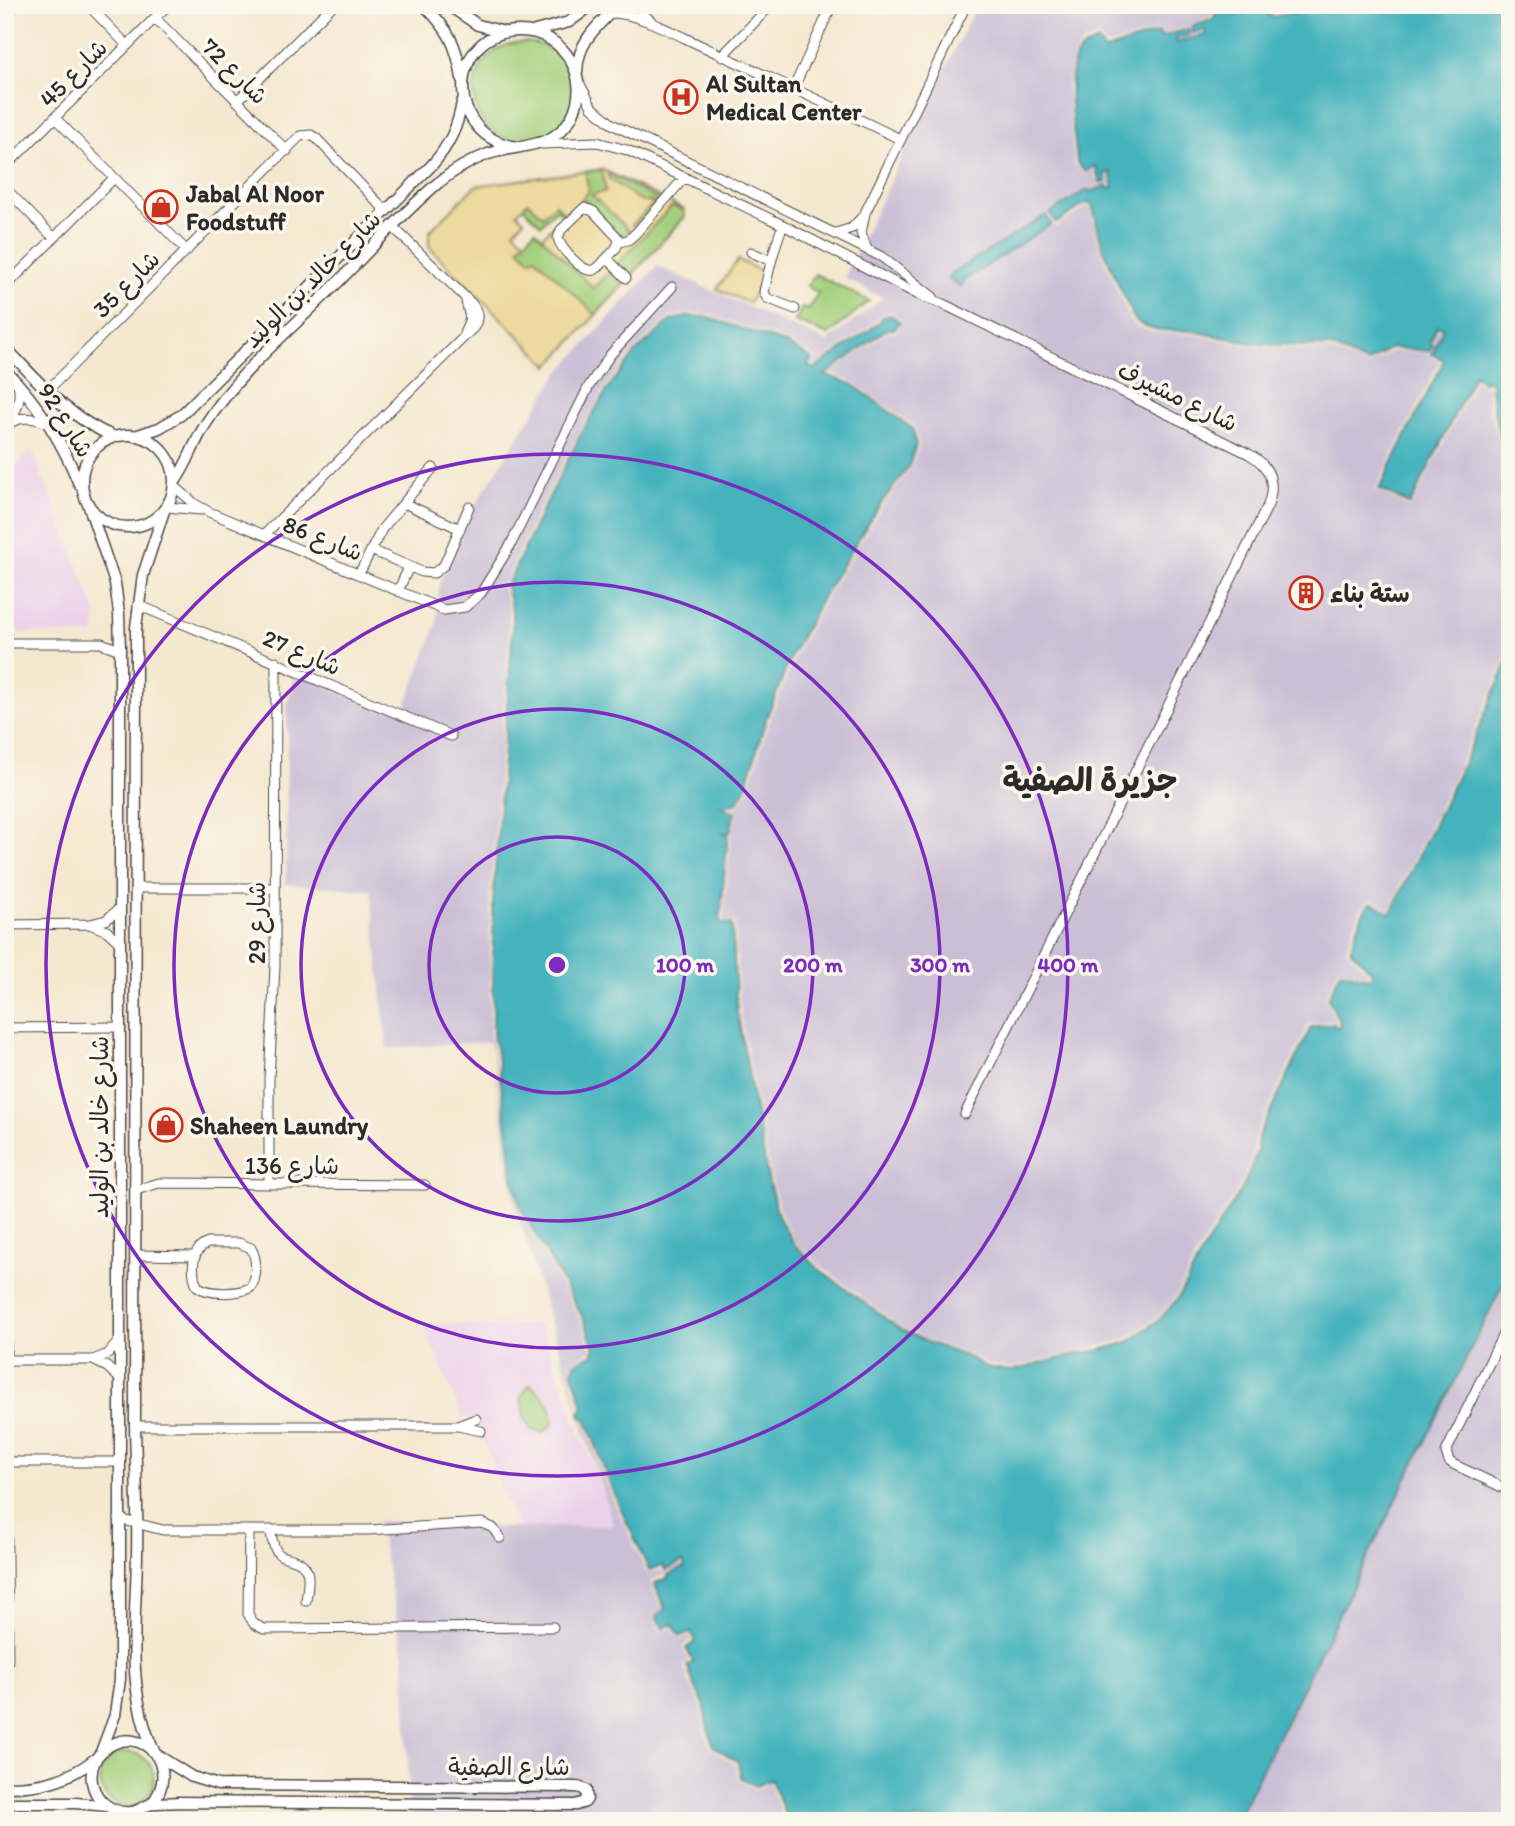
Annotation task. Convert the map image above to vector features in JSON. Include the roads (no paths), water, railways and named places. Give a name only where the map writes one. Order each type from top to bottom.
[{"type":"main road","points":[[424,5],[451,36],[458,56],[463,99],[469,116],[479,130],[493,140],[518,147],[540,144],[566,125],[576,106],[577,64],[584,43],[596,26],[614,9]]},
{"type":"main road","points":[[448,5],[478,25],[507,32],[543,30],[569,22],[592,5]]},
{"type":"main road","points":[[462,83],[468,63],[480,47],[488,40],[507,32]]},
{"type":"main road","points":[[529,32],[547,37],[563,49],[578,79]]},
{"type":"main road","name":"شارع خالد بن الوليد","points":[[135,436],[159,428],[181,415],[442,154],[456,128],[463,99]]},
{"type":"main road","name":"شارع خالد بن الوليد","points":[[174,484],[182,473],[202,429],[232,389],[432,188],[458,169],[486,155],[518,147]]},
{"type":"main road","name":"شارع 92","points":[[5,348],[85,423],[115,437]]},
{"type":"main road","name":"شارع 92","points":[[5,370],[50,425],[86,500]]},
{"type":"main road","points":[[135,436],[148,440],[167,457],[174,484],[165,508],[154,519],[125,527],[104,520],[86,500],[82,472],[87,460],[103,442],[115,437],[135,436]]},
{"type":"main road","name":"شارع خالد بن الوليد","points":[[86,500],[113,576],[118,598],[120,633],[119,1689],[111,1727],[99,1754]]},
{"type":"main road","name":"شارع خالد بن الوليد","points":[[155,1754],[143,1724],[136,1693],[138,605],[143,575],[165,508]]},
{"type":"main road","points":[[119,1126],[128,1132],[136,1126]]},
{"type":"main road","points":[[119,1149],[128,1145],[136,1150]]},
{"type":"main road","points":[[5,1787],[42,1785],[57,1781],[72,1775],[110,1744],[134,1741],[145,1745],[155,1754],[163,1772],[163,1781],[150,1805],[132,1812],[116,1810],[100,1800],[92,1783],[93,1765],[99,1754]]},
{"type":"main road","name":"شارع الصفية","points":[[150,1805],[178,1802],[581,1804],[588,1794],[582,1787],[218,1785],[192,1777],[155,1754]]},
{"type":"main road","points":[[377,1786],[383,1795],[379,1803]]},
{"type":"main road","points":[[5,1803],[107,1806]]},
{"type":"street","points":[[88,5],[127,45]]},
{"type":"street","name":"شارع 45","points":[[5,167],[168,5]]},
{"type":"street","points":[[237,101],[333,5]]},
{"type":"street","points":[[638,5],[657,27]]},
{"type":"street","points":[[722,56],[771,5]]},
{"type":"street","points":[[794,87],[832,5]]},
{"type":"street","points":[[832,250],[843,249],[852,242],[966,5]]},
{"type":"street","points":[[614,9],[794,87],[900,139]]},
{"type":"street","name":"شارع 72","points":[[155,18],[237,101],[289,148]]},
{"type":"street","name":"شارع مشيرف","points":[[578,79],[592,107],[612,124],[868,250],[892,264],[943,304]]},
{"type":"street","points":[[55,118],[187,251]]},
{"type":"street","points":[[289,148],[296,139],[306,135],[316,138],[386,211]]},
{"type":"street","name":"شارع مشيرف","points":[[540,144],[582,141],[612,145],[685,177],[1259,460],[1268,470],[1272,493],[1224,596],[965,1114]]},
{"type":"street","name":"شارع 35","points":[[48,390],[289,148]]},
{"type":"street","points":[[619,242],[632,237],[685,177]]},
{"type":"street","points":[[5,288],[114,178]]},
{"type":"street","points":[[5,188],[54,238]]},
{"type":"street","points":[[587,208],[616,235],[619,242],[617,248],[594,270],[586,270],[561,246],[559,233],[581,210],[587,208]]},
{"type":"street","points":[[834,233],[852,228],[865,213]]},
{"type":"street","points":[[865,213],[861,233],[868,250]]},
{"type":"street","points":[[783,225],[771,261],[765,295],[795,309]]},
{"type":"street","points":[[264,535],[474,327],[478,315],[476,309],[393,227]]},
{"type":"street","points":[[751,252],[771,261]]},
{"type":"street","points":[[607,258],[626,278]]},
{"type":"street","name":"شارع 86","points":[[174,484],[195,504],[209,512],[443,610],[465,607],[481,593],[510,546],[589,386],[610,355],[672,287]]},
{"type":"street","points":[[7,425],[19,400],[18,383]]},
{"type":"street","points":[[7,425],[24,418],[33,418],[50,425]]},
{"type":"street","points":[[359,574],[383,529],[433,468]]},
{"type":"street","points":[[404,503],[460,529]]},
{"type":"street","points":[[371,550],[426,574],[435,573],[445,562],[469,507]]},
{"type":"street","name":"شارع 86","points":[[165,508],[209,512]]},
{"type":"street","points":[[398,590],[410,567]]},
{"type":"street","name":"شارع 27","points":[[138,605],[451,736]]},
{"type":"street","points":[[5,643],[101,643],[120,633]]},
{"type":"street","points":[[101,643],[120,650]]},
{"type":"street","name":"شارع 29","points":[[269,1184],[269,1088],[275,986],[276,661]]},
{"type":"street","points":[[137,888],[275,888]]},
{"type":"street","points":[[5,925],[90,925],[106,920],[120,908]]},
{"type":"street","points":[[90,925],[107,931],[120,943]]},
{"type":"street","points":[[119,1341],[108,1354],[93,1360],[6,1360],[6,1028],[120,1027]]},
{"type":"street","name":"شارع 136","points":[[136,1175],[159,1184]]},
{"type":"street","name":"شارع 136","points":[[136,1191],[159,1184],[425,1185]]},
{"type":"street","points":[[208,1243],[248,1245],[255,1257],[253,1285],[243,1291],[208,1292],[200,1289],[195,1279],[195,1256],[199,1247],[208,1243]]},
{"type":"street","points":[[136,1255],[195,1256]]},
{"type":"street","points":[[1510,1320],[1446,1452],[1453,1464],[1510,1491]]},
{"type":"street","points":[[93,1360],[107,1367],[119,1378]]},
{"type":"street","points":[[458,1426],[476,1419]]},
{"type":"street","points":[[135,1426],[458,1426],[481,1431]]},
{"type":"street","points":[[5,1668],[8,1661],[5,1603],[6,1462],[119,1461]]},
{"type":"street","points":[[119,1519],[163,1530],[368,1531],[482,1523],[493,1528],[500,1538]]},
{"type":"street","points":[[249,1530],[248,1614],[254,1624],[264,1629],[553,1627]]},
{"type":"street","points":[[270,1531],[276,1551],[280,1555],[306,1565],[309,1573],[306,1601]]},
{"type":"water","points":[[1221,5],[1282,5],[1284,10],[1268,13],[1270,17],[1302,11],[1301,7],[1287,9],[1286,5],[1510,5],[1510,477],[1491,383],[1486,380],[1483,383],[1475,374],[1410,505],[1379,489],[1444,360],[1432,354],[1443,328],[1437,326],[1429,351],[1391,348],[1367,363],[1331,347],[1255,344],[1192,331],[1157,330],[1134,319],[1103,249],[1092,205],[1087,203],[1056,223],[1050,213],[1088,189],[1090,192],[1107,186],[1109,189],[1114,187],[1110,172],[1105,173],[1106,182],[1100,183],[1095,166],[1085,172],[1077,163],[1071,81],[1078,54],[1098,41],[1105,50],[1159,32],[1160,37],[1188,29],[1189,35],[1176,39],[1177,43],[1206,34],[1205,30],[1193,33],[1192,26],[1212,20]]},
{"type":"water","points":[[1046,215],[1051,224],[965,280],[961,286],[948,279],[951,274]]},
{"type":"water","points":[[891,315],[900,322],[895,329],[887,329],[825,375],[852,384],[913,429],[916,445],[909,466],[880,505],[825,593],[793,652],[765,722],[746,788],[735,804],[721,806],[735,812],[730,833],[721,832],[728,835],[720,923],[732,924],[737,1011],[769,1182],[779,1218],[794,1244],[819,1269],[900,1329],[971,1358],[986,1367],[1011,1371],[1128,1342],[1161,1318],[1178,1298],[1205,1247],[1244,1185],[1257,1151],[1258,1137],[1311,1027],[1333,1023],[1338,1028],[1340,1023],[1328,998],[1341,971],[1369,978],[1373,973],[1350,949],[1363,913],[1370,903],[1378,905],[1390,914],[1463,764],[1510,656],[1510,1271],[1236,1821],[788,1821],[771,1780],[756,1786],[741,1779],[738,1762],[713,1746],[704,1704],[687,1666],[693,1662],[686,1648],[696,1641],[691,1632],[680,1636],[672,1624],[663,1629],[656,1616],[665,1609],[654,1583],[685,1567],[683,1562],[665,1570],[663,1566],[649,1570],[614,1494],[586,1419],[581,1417],[583,1408],[572,1370],[576,1362],[592,1355],[594,1348],[583,1318],[520,1207],[513,1177],[493,1039],[493,899],[512,637],[512,609],[506,587],[583,430],[608,388],[636,352],[671,320],[689,316],[707,317],[785,343],[813,359],[808,365],[814,369],[879,323],[883,317]]},
{"type":"place","name":"Al Sultan Medical Center","points":[[681,97]]},
{"type":"place","name":"Jabal Al Noor Foodstuff","points":[[161,207]]},
{"type":"place","name":"ستة بناء","points":[[1306,593]]},
{"type":"place","name":"Shaheen Laundry","points":[[166,1125]]},
{"type":"district","name":"جزيرة الصفية","points":[[1090,780]]}]
